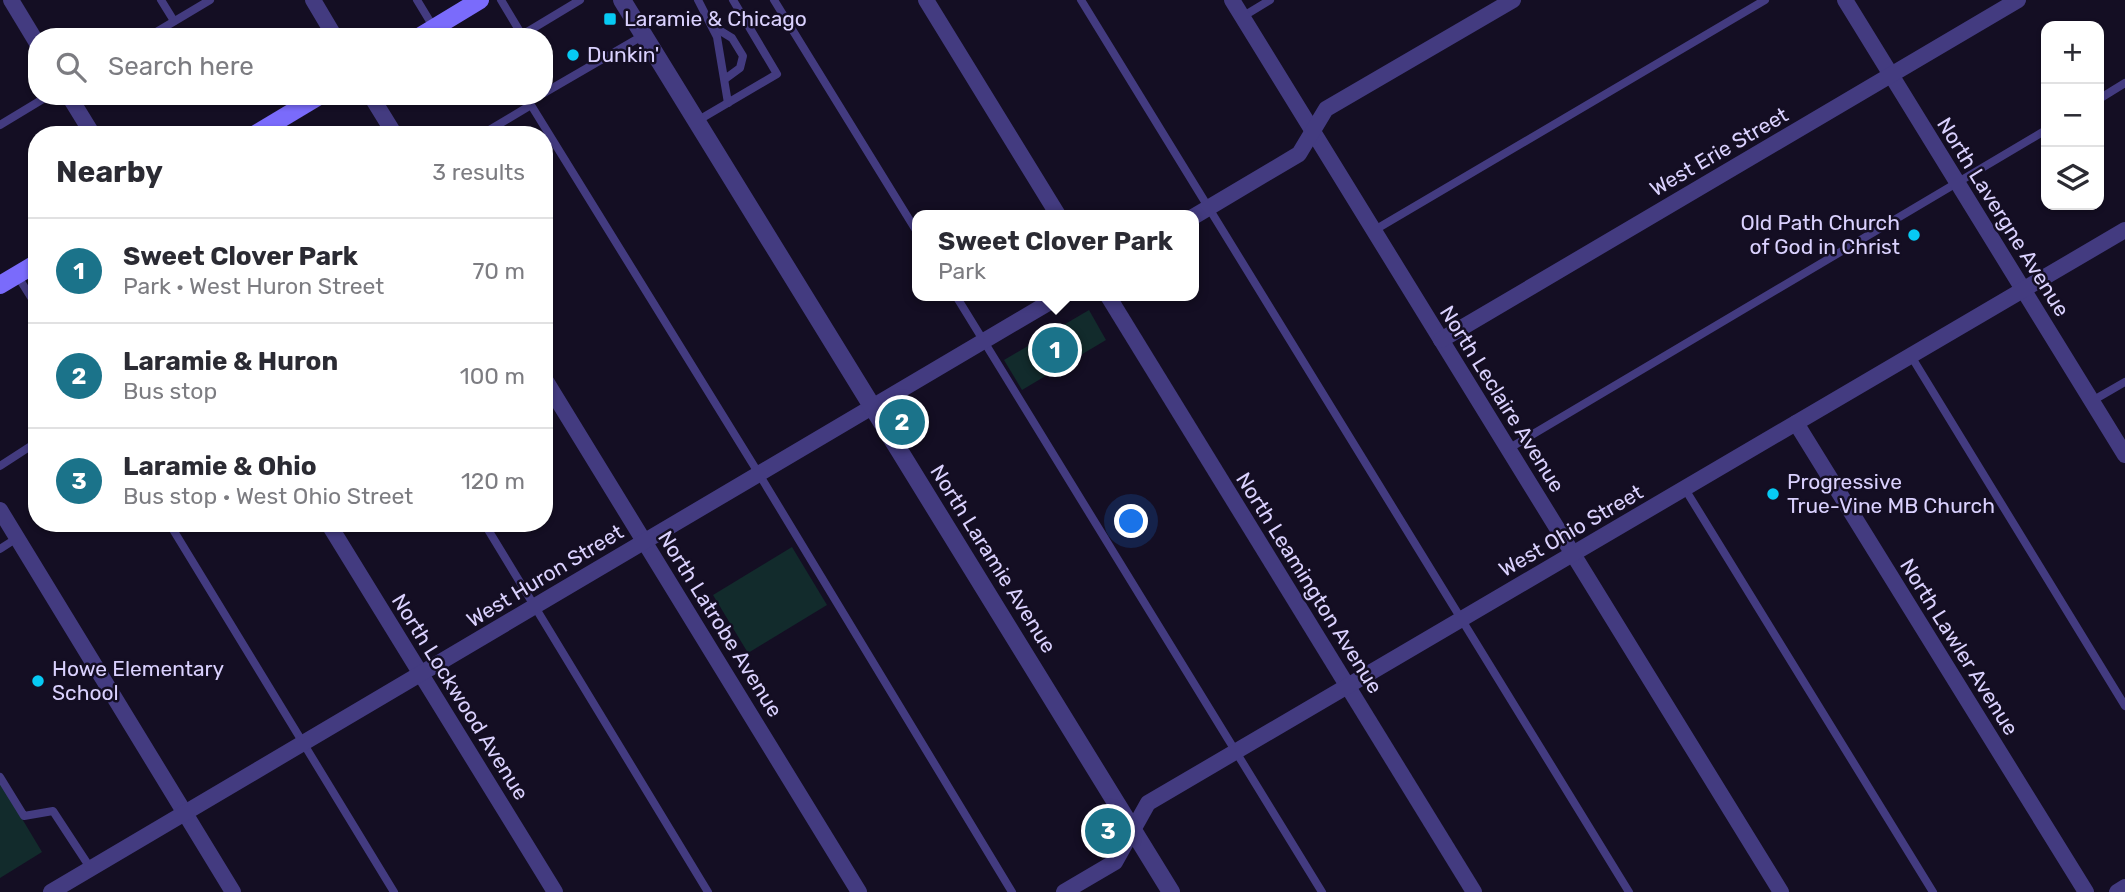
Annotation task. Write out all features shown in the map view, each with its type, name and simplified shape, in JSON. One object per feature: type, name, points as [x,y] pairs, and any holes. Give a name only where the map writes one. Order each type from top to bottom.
[{"type":"main road","points":[[433,28],[478,0]]},
{"type":"main road","points":[[269,126],[303,105]]},
{"type":"main road","points":[[0,285],[28,268]]},
{"type":"street","points":[[11,0],[28,28]]},
{"type":"street","points":[[313,0],[330,28]]},
{"type":"street","name":"North Laramie Avenue","points":[[622,0],[1171,892]]},
{"type":"street","points":[[926,0],[1055,210]]},
{"type":"street","name":"North Leclaire Avenue","points":[[1232,0],[1781,892]]},
{"type":"street","points":[[1199,213],[1299,153],[1326,109],[1513,0]]},
{"type":"street","name":"North Lavergne Avenue","points":[[1846,0],[2125,455]]},
{"type":"street","name":"West Erie Street","points":[[1441,340],[2018,0]]},
{"type":"street","points":[[75,105],[87,126]]},
{"type":"street","points":[[377,105],[389,126]]},
{"type":"street","name":"West Ohio Street","points":[[1064,892],[1115,862],[1148,803],[2125,230]]},
{"type":"street","name":"West Huron Street","points":[[51,892],[72,887],[91,869],[1052,301]]},
{"type":"street","name":"North Leamington Avenue","points":[[1111,301],[1474,892]]},
{"type":"street","name":"North Latrobe Avenue","points":[[553,393],[859,892]]},
{"type":"street","name":"North Lawler Avenue","points":[[1796,423],[2086,892]]},
{"type":"street","points":[[0,510],[233,892]]},
{"type":"street","name":"North Lockwood Avenue","points":[[334,532],[555,892]]},
{"type":"street","points":[[2117,892],[2125,887]]},
{"type":"lane","points":[[161,0],[174,22]]},
{"type":"lane","points":[[164,28],[209,0]]},
{"type":"lane","points":[[417,0],[422,28]]},
{"type":"lane","points":[[501,0],[517,28]]},
{"type":"lane","points":[[534,28],[580,0]]},
{"type":"lane","points":[[698,0],[713,27],[728,103]]},
{"type":"lane","points":[[697,122],[777,74],[733,0]]},
{"type":"lane","points":[[774,0],[912,224]]},
{"type":"lane","points":[[1081,0],[1629,892]]},
{"type":"lane","points":[[1242,17],[1270,0]]},
{"type":"lane","points":[[1373,231],[1765,0]]},
{"type":"lane","points":[[713,27],[732,38],[743,56],[740,68],[725,79]]},
{"type":"lane","points":[[553,88],[644,35]]},
{"type":"lane","points":[[2104,96],[2125,83]]},
{"type":"lane","points":[[0,125],[33,105]]},
{"type":"lane","points":[[496,126],[531,105],[544,126]]},
{"type":"lane","points":[[1508,450],[2041,133]]},
{"type":"lane","points":[[553,141],[1012,892]]},
{"type":"lane","points":[[17,275],[28,293]]},
{"type":"lane","points":[[959,301],[1322,892]]},
{"type":"lane","points":[[1911,356],[2125,706]]},
{"type":"lane","points":[[2092,401],[2125,382]]},
{"type":"lane","points":[[0,466],[28,448]]},
{"type":"lane","points":[[1685,489],[1933,892]]},
{"type":"lane","points":[[174,532],[394,892]]},
{"type":"lane","points":[[489,532],[708,892]]},
{"type":"lane","points":[[0,549],[17,538]]},
{"type":"lane","points":[[0,777],[24,816],[53,811],[91,869]]},
{"type":"green space","points":[[1089,310],[1106,340],[1022,390],[1004,360]]},
{"type":"green space","points":[[792,547],[827,605],[748,653],[713,595]]},
{"type":"green space","points":[[0,782],[42,852],[0,878]]},
{"type":"place","name":"Laramie & Chicago","points":[[610,19]]},
{"type":"place","name":"Dunkin'","points":[[573,55]]},
{"type":"place","name":"Old Path Church of God in Christ","points":[[1914,235]]},
{"type":"place","name":"Sweet Clover Park","points":[[1055,350]]},
{"type":"place","name":"Laramie & Huron","points":[[902,422]]},
{"type":"place","name":"Progressive True-Vine MB Church","points":[[1773,494]]},
{"type":"place","name":"Howe Elementary School","points":[[38,681]]},
{"type":"place","name":"Laramie & Ohio","points":[[1108,831]]}]
